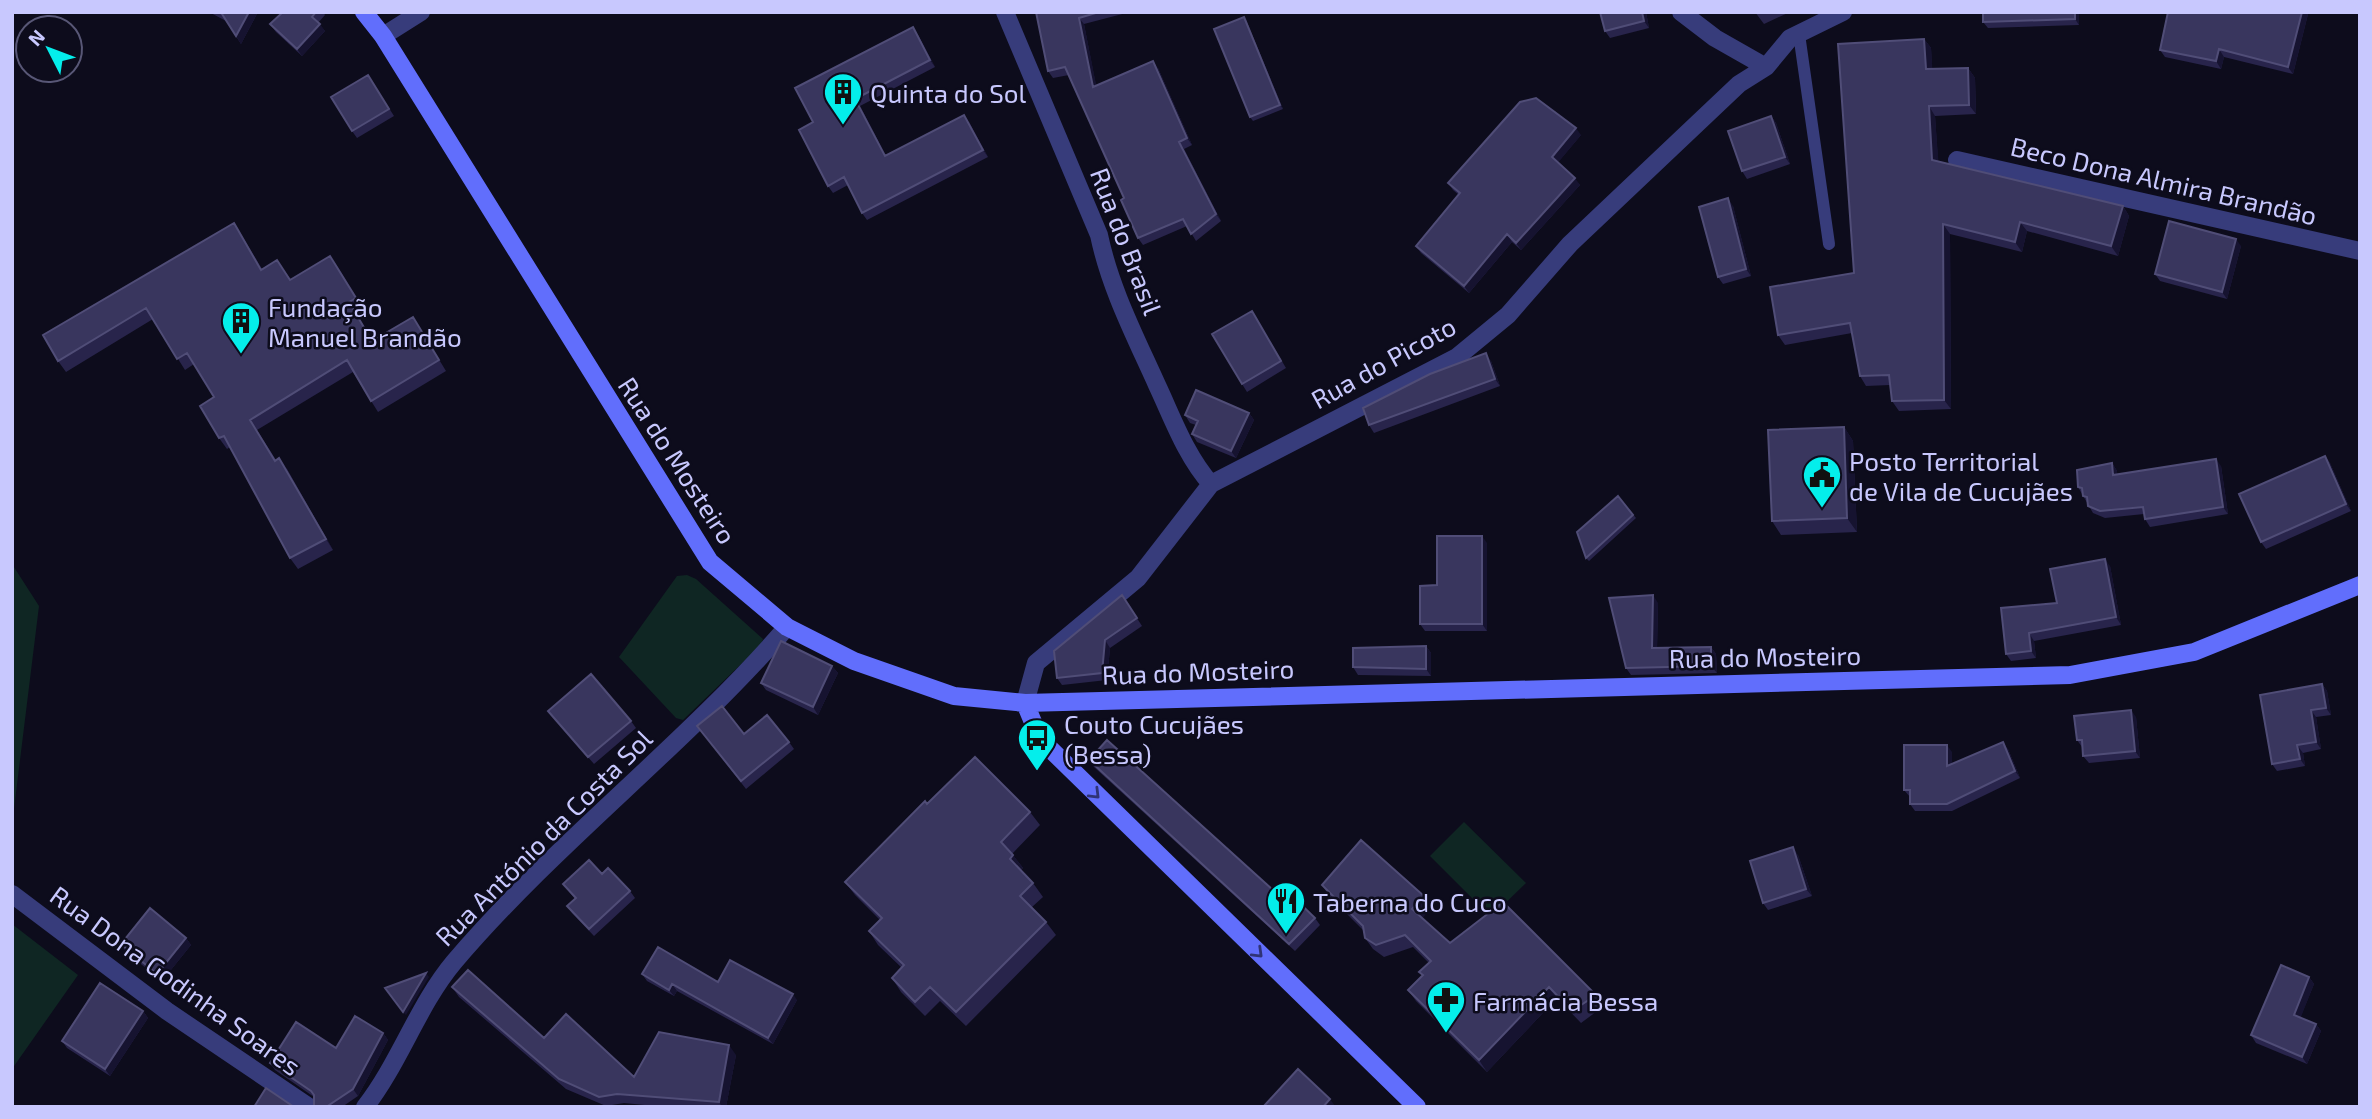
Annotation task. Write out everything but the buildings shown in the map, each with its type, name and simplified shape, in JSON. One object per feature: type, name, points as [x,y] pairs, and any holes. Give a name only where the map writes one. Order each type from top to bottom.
[{"type":"main road","name":"Rua do Mosteiro","points":[[364,12],[383,36],[710,562],[787,627],[854,661],[954,696],[1025,703],[2070,675],[2194,652],[2360,585]]},
{"type":"main road","points":[[1025,703],[1040,739],[1417,1107]]},
{"type":"street","points":[[383,36],[421,12]]},
{"type":"street","name":"Rua do Brasil","points":[[1005,12],[1099,235],[1106,268],[1136,338],[1189,452],[1211,484]]},
{"type":"street","points":[[1681,12],[1715,38],[1766,67]]},
{"type":"street","name":"Rua do Picoto","points":[[1025,703],[1036,663],[1138,578],[1211,484],[1457,357],[1508,315],[1570,244],[1739,84],[1766,67],[1790,38],[1843,12]]},
{"type":"street","name":"Beco Dona Almira Brandão","points":[[1957,160],[2360,251]]},
{"type":"street","name":"Rua António da Costa Sol","points":[[365,1107],[453,964],[613,800],[751,669],[787,627]]},
{"type":"street","name":"Rua Dona Godinha Soares","points":[[12,894],[167,1011],[309,1107]]},
{"type":"lane","points":[[1799,34],[1829,244]]},
{"type":"green space","points":[[12,564],[39,606],[12,825]]},
{"type":"green space","points":[[687,575],[696,579],[763,639],[762,644],[683,720],[676,718],[619,657],[677,576]]},
{"type":"green space","points":[[1464,822],[1526,883],[1491,917],[1430,856]]},
{"type":"green space","points":[[12,924],[78,975],[12,1069]]},
{"type":"place","name":"Quinta do Sol","points":[[843,126]]},
{"type":"place","name":"Fundação Manuel Brandão","points":[[241,355]]},
{"type":"place","name":"Posto Territorial de Vila de Cucujães","points":[[1822,509]]},
{"type":"place","name":"Couto Cucujães (Bessa)","points":[[1037,772]]},
{"type":"place","name":"Taberna do Cuco","points":[[1286,935]]},
{"type":"place","name":"Farmácia Bessa","points":[[1446,1034]]}]
